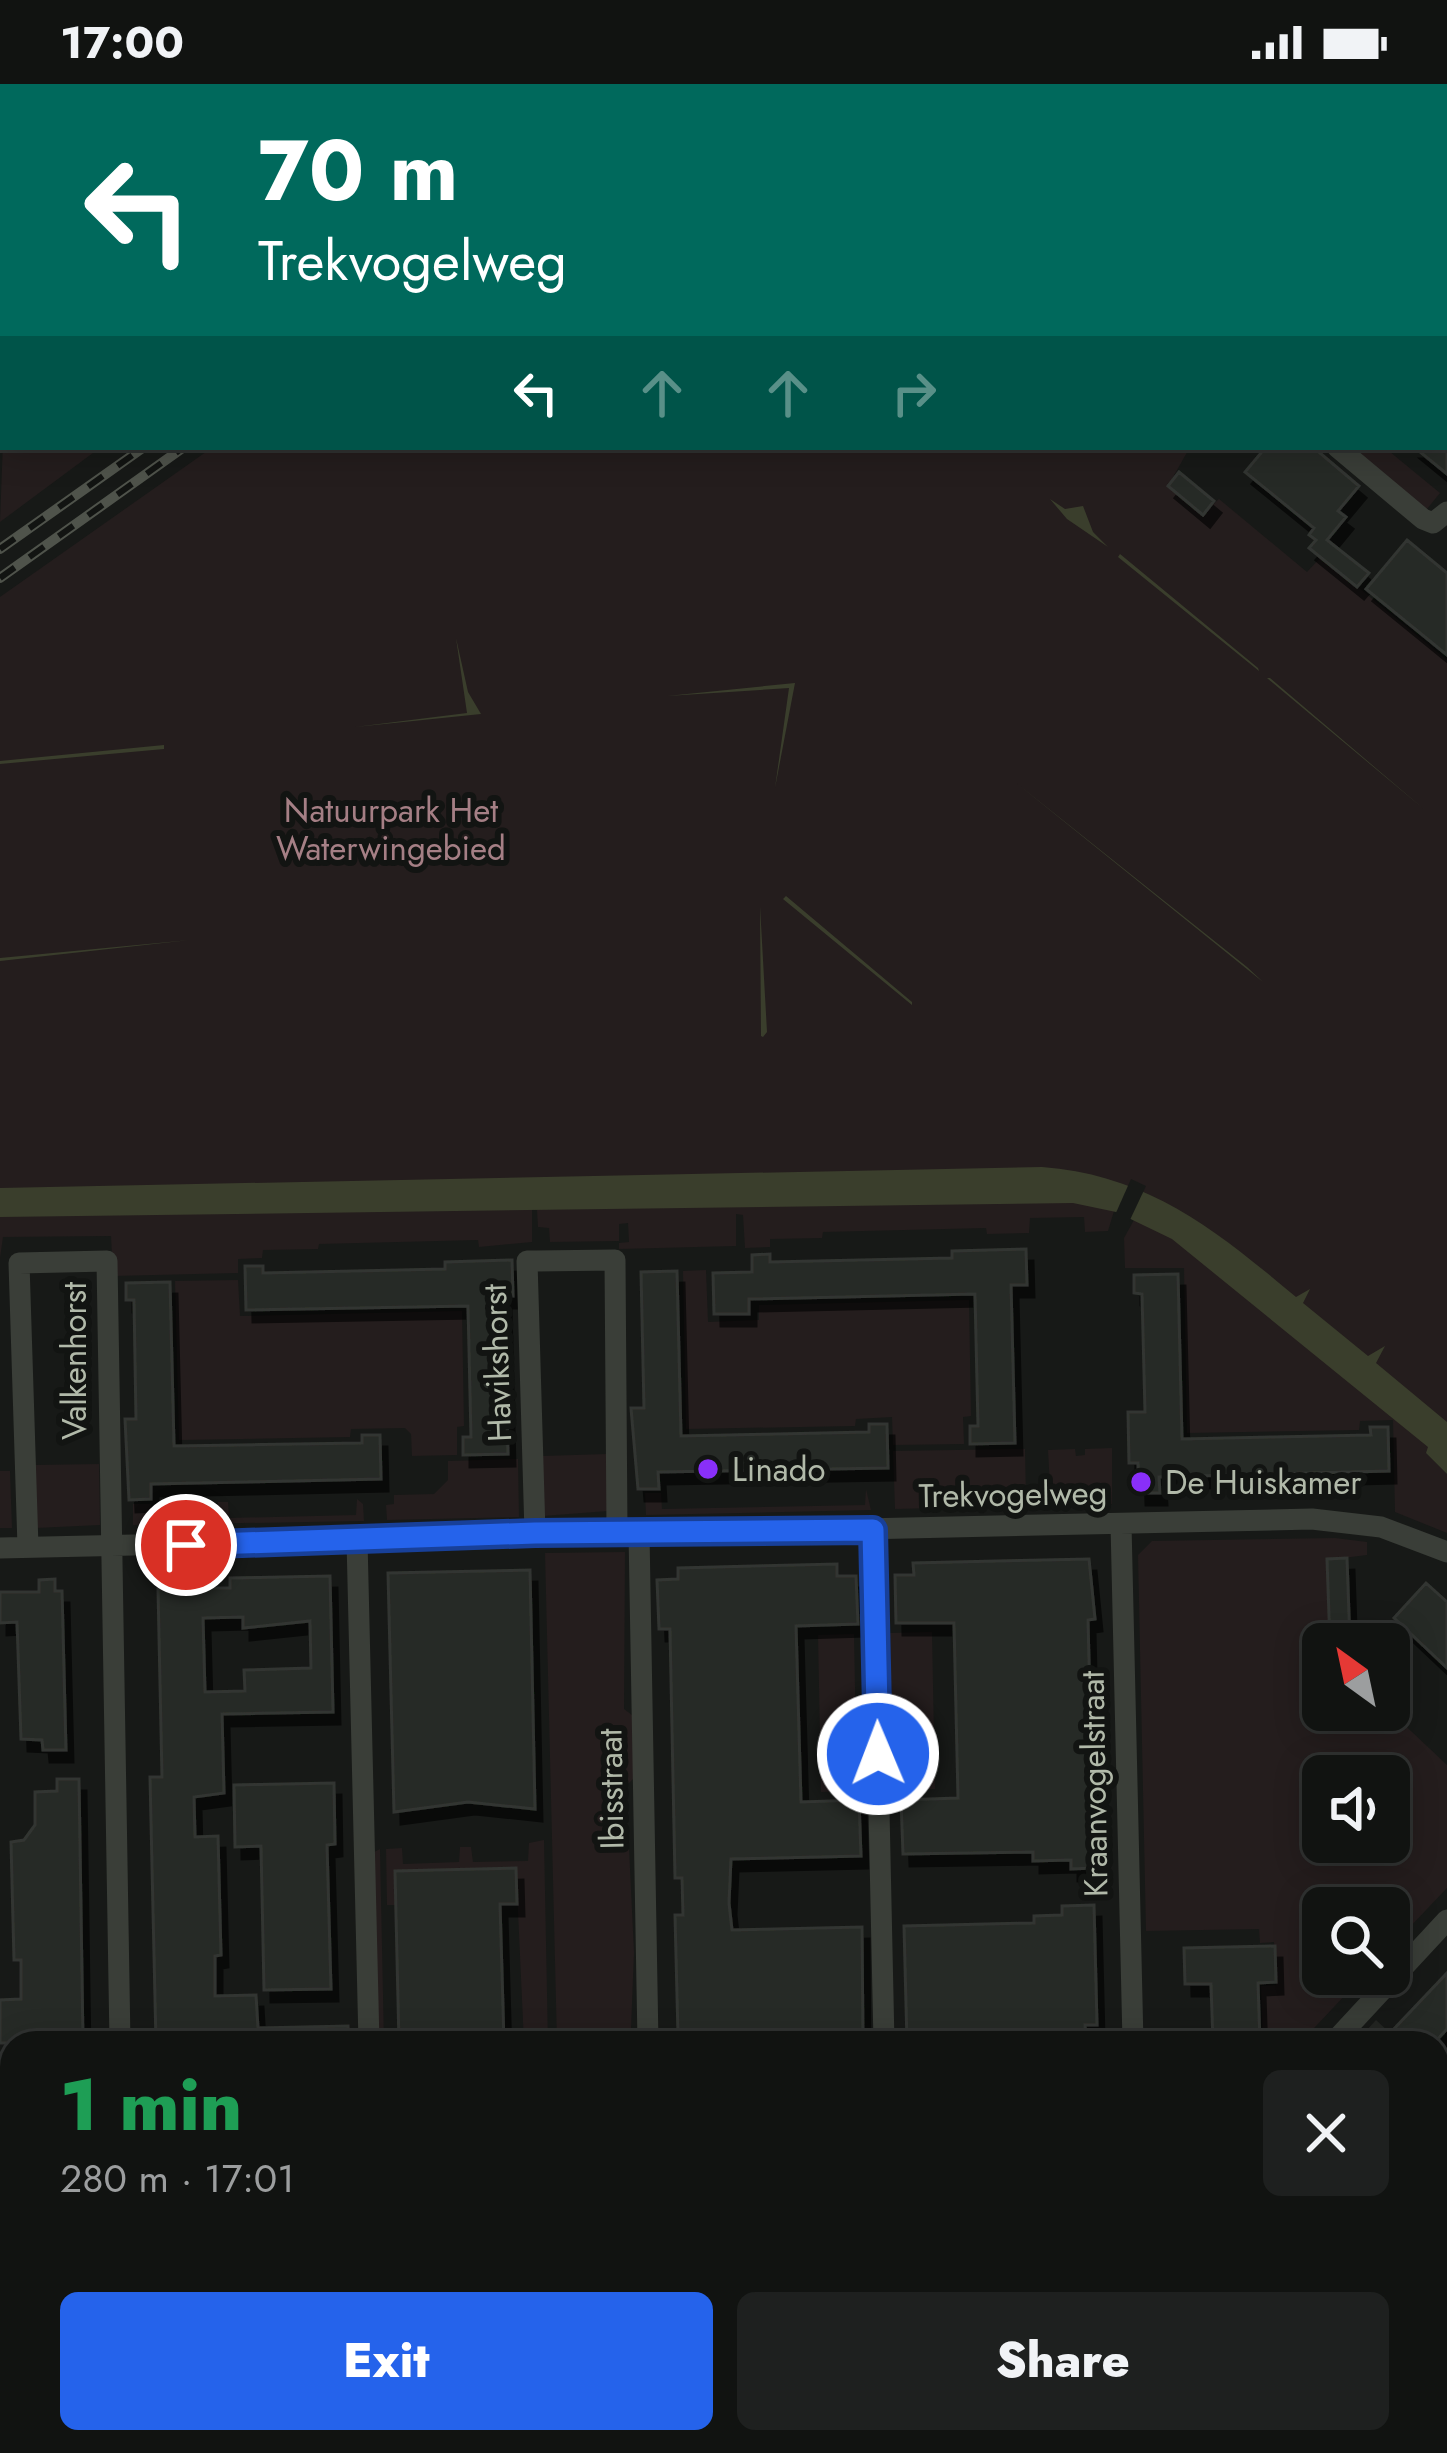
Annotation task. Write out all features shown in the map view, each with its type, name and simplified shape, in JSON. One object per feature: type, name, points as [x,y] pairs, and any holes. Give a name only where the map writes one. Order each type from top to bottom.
[{"type":"street","points":[[1341,450],[1423,519],[1433,523],[1447,512]]},
{"type":"street","name":"Havikshorst","points":[[535,1533],[527,1262],[615,1260],[628,1532]]},
{"type":"street","name":"Valkenhorst","points":[[28,1547],[19,1263],[85,1261],[107,1261],[109,1546]]},
{"type":"street","name":"Trekvogelweg","points":[[0,1548],[535,1533],[1360,1522],[1398,1531],[1447,1552]]},
{"type":"street","name":"Kraanvogelstraat","points":[[1120,1524],[1133,2031]]},
{"type":"street","points":[[873,1530],[884,2031]]},
{"type":"street","name":"Ibisstraat","points":[[628,1532],[649,2031]]},
{"type":"street","points":[[357,1540],[369,2031]]},
{"type":"street","points":[[109,1546],[120,2031]]},
{"type":"street","points":[[1344,2031],[1447,1920]]},
{"type":"shaded area","points":[[1050,499],[1065,509],[1083,506],[1093,532],[1108,547],[1067,519]]},
{"type":"shaded area","points":[[1120,554],[1258,668],[1259,671],[1118,557]]},
{"type":"shaded area","points":[[456,638],[468,692],[481,714],[355,727],[467,713]]},
{"type":"shaded area","points":[[1267,678],[1270,678],[1425,810]]},
{"type":"shaded area","points":[[795,683],[775,788],[789,688],[667,696]]},
{"type":"shaded area","points":[[164,745],[164,749],[0,764],[0,761]]},
{"type":"shaded area","points":[[1010,778],[1247,967],[1263,982]]},
{"type":"shaded area","points":[[786,896],[912,1002],[912,1005],[783,899]]},
{"type":"shaded area","points":[[760,906],[767,1032],[763,1037],[761,1036]]},
{"type":"shaded area","points":[[190,940],[0,961],[0,958]]},
{"type":"shaded area","points":[[1042,1167],[1116,1181],[1149,1194],[1209,1229],[1296,1297],[1310,1289],[1303,1303],[1368,1356],[1385,1346],[1376,1363],[1447,1422],[1447,1474],[1426,1453],[1428,1447],[1172,1239],[1116,1212],[1073,1203],[0,1217],[0,1188]]},
{"type":"shaded area","points":[[1376,2020],[1388,2031],[1366,2031]]},
{"type":"green space","points":[[3,450],[97,450],[0,522]]},
{"type":"green space","name":"Natuurpark Het Waterwingebied","points":[[209,450],[1188,450],[1168,486],[1202,514],[1219,499],[1307,572],[1321,557],[1447,660],[1447,1468],[1425,1452],[1447,1474],[1447,1533],[1395,1512],[1393,1420],[1360,1421],[1359,1430],[1187,1433],[1184,1268],[1125,1268],[1124,1238],[1134,1220],[1114,1211],[1108,1231],[1085,1232],[1084,1217],[1030,1218],[1029,1233],[987,1234],[986,1228],[823,1232],[822,1238],[770,1239],[770,1247],[745,1248],[743,1215],[736,1214],[736,1246],[619,1249],[619,1243],[629,1242],[628,1223],[619,1224],[619,1241],[550,1242],[549,1228],[538,1227],[537,1210],[532,1209],[532,1242],[479,1247],[478,1240],[319,1244],[318,1249],[263,1250],[262,1258],[238,1259],[238,1273],[113,1276],[111,1236],[3,1237],[0,1258],[0,597]]},
{"type":"green space","points":[[1351,450],[1388,450],[1440,493],[1427,509]]},
{"type":"green space","points":[[706,1270],[708,1322],[759,1320],[759,1305],[969,1300],[971,1416],[963,1417],[964,1444],[893,1445],[892,1417],[856,1419],[855,1426],[686,1429],[683,1271]]},
{"type":"green space","points":[[238,1280],[240,1316],[462,1311],[464,1426],[457,1427],[457,1455],[412,1456],[411,1434],[405,1428],[351,1429],[350,1437],[179,1440],[175,1281]]},
{"type":"green space","points":[[1112,1448],[1112,1504],[1051,1506],[1048,1450],[1075,1449],[1076,1456],[1085,1455],[1085,1449]]},
{"type":"green space","points":[[1025,1449],[1026,1497],[1015,1506],[895,1509],[893,1451]]},
{"type":"green space","points":[[607,1454],[608,1511],[543,1516],[542,1456]]},
{"type":"green space","points":[[518,1459],[519,1517],[387,1520],[386,1505],[394,1504],[394,1495],[434,1494],[448,1480],[448,1461]]},
{"type":"green space","points":[[99,1464],[100,1525],[36,1528],[34,1465]]},
{"type":"green space","points":[[0,1471],[10,1471],[12,1528],[0,1528]]},
{"type":"green space","points":[[866,1489],[871,1510],[646,1515],[645,1493],[661,1493],[662,1509],[865,1505]]},
{"type":"green space","points":[[357,1499],[363,1504],[364,1521],[133,1525],[133,1504],[151,1504],[152,1520],[217,1518],[218,1502],[228,1502],[229,1518],[356,1515]]},
{"type":"green space","points":[[1335,1538],[1367,1542],[1367,1555],[1327,1560],[1329,1623],[1302,1623],[1302,1731],[1373,1734],[1410,1730],[1447,1765],[1447,1888],[1410,1927],[1410,1887],[1302,1887],[1302,1995],[1345,1995],[1311,2031],[1263,2031],[1261,1986],[1276,1985],[1274,1942],[1260,1943],[1259,1929],[1146,1931],[1138,1555],[1152,1541]]},
{"type":"green space","points":[[625,1552],[624,1709],[632,1715],[634,1778],[626,1786],[634,1952],[632,2031],[557,2031],[545,1553]]},
{"type":"green space","points":[[932,1632],[935,1789],[893,1790],[890,1633]]},
{"type":"green space","points":[[854,1634],[857,1791],[821,1792],[818,1635]]},
{"type":"green space","points":[[544,1840],[548,2031],[523,2031],[516,1868],[395,1871],[396,1905],[387,1905],[386,1849],[402,1848],[403,1864],[459,1862],[460,1847],[471,1847],[473,1862],[528,1861],[529,1843]]},
{"type":"green space","points":[[380,1849],[384,2031],[378,2031],[374,1852]]},
{"type":"pier","points":[[1131,1179],[1146,1186],[1129,1222],[1115,1215]]},
{"type":"building","points":[[1263,450],[1317,450],[1359,486],[1338,511],[1346,517],[1327,540],[1369,573],[1357,587],[1309,548],[1316,540],[1309,535],[1314,528],[1245,472]]},
{"type":"building","points":[[1418,450],[1447,450],[1447,474]]},
{"type":"building","points":[[1179,472],[1214,501],[1203,515],[1168,486]]},
{"type":"building","points":[[1407,540],[1447,573],[1447,655],[1366,589]]},
{"type":"building","points":[[1026,1249],[1027,1285],[1011,1285],[1015,1443],[970,1444],[970,1426],[978,1426],[975,1294],[749,1299],[749,1314],[714,1314],[713,1273],[752,1272],[752,1255],[770,1254],[770,1262],[952,1258],[952,1251]]},
{"type":"building","points":[[512,1260],[513,1296],[504,1296],[508,1454],[463,1455],[463,1437],[471,1437],[468,1306],[246,1310],[245,1266],[263,1266],[263,1273],[445,1269],[445,1262]]},
{"type":"building","points":[[677,1271],[681,1436],[869,1432],[869,1424],[887,1424],[888,1468],[658,1472],[659,1489],[638,1489],[631,1408],[644,1408],[641,1272]]},
{"type":"building","points":[[1178,1274],[1182,1439],[1371,1435],[1370,1427],[1388,1427],[1389,1471],[1159,1477],[1160,1493],[1139,1493],[1138,1463],[1129,1463],[1128,1412],[1145,1412],[1142,1294],[1134,1293],[1134,1275]]},
{"type":"building","points":[[170,1282],[174,1446],[362,1443],[362,1435],[380,1435],[381,1479],[151,1484],[151,1499],[129,1500],[125,1419],[136,1419],[134,1300],[126,1300],[126,1283]]},
{"type":"building","points":[[1347,1558],[1349,1623],[1329,1623],[1327,1559]]},
{"type":"building","points":[[1089,1559],[1095,1619],[1088,1620],[1094,1868],[1071,1869],[1071,1860],[1033,1861],[1033,1852],[903,1854],[901,1800],[958,1798],[954,1623],[896,1623],[895,1575],[914,1575],[913,1563]]},
{"type":"building","points":[[837,1564],[837,1576],[856,1576],[858,1624],[796,1626],[801,1802],[859,1800],[861,1856],[731,1859],[729,1903],[732,1930],[862,1927],[863,2031],[678,2031],[675,1915],[683,1915],[682,1878],[675,1878],[670,1629],[659,1629],[657,1580],[678,1579],[678,1568]]},
{"type":"building","points":[[530,1570],[535,1809],[468,1802],[394,1812],[388,1573]]},
{"type":"building","points":[[163,1574],[187,1574],[188,1588],[230,1588],[230,1578],[330,1576],[333,1712],[222,1714],[224,1793],[194,1797],[195,1837],[218,1836],[221,1955],[215,1956],[215,1996],[256,1995],[258,2028],[348,2026],[348,2031],[156,2031],[150,1777],[162,1777],[158,1589],[163,1589]],"holes":[[[243,1617],[243,1628],[310,1621],[311,1668],[244,1670],[245,1691],[205,1692],[203,1618]]]},
{"type":"building","points":[[55,1579],[55,1591],[62,1591],[66,1750],[43,1750],[42,1740],[21,1739],[17,1622],[0,1623],[0,1592],[39,1592],[39,1580]]},
{"type":"building","points":[[1426,1583],[1447,1602],[1447,1668],[1410,1633],[1410,1623],[1394,1618]]},
{"type":"building","points":[[57,1779],[79,1779],[83,2031],[0,2031],[0,2000],[21,1999],[21,1960],[14,1960],[11,1842],[24,1840],[35,1825],[35,1792],[57,1791]]},
{"type":"building","points":[[334,1783],[335,1844],[327,1845],[331,1989],[264,1990],[261,1846],[235,1847],[234,1785]]},
{"type":"building","points":[[516,1868],[517,1904],[500,1904],[504,2031],[399,2031],[395,1871]]},
{"type":"building","points":[[1094,1905],[1097,2025],[1085,2025],[1085,2031],[907,2031],[904,1926],[1034,1923],[1034,1916],[1062,1915],[1062,1906]]},
{"type":"building","points":[[1275,1946],[1276,1982],[1258,1983],[1260,2031],[1213,2031],[1211,1984],[1185,1984],[1184,1948]]},
{"type":"building","points":[[1447,1973],[1445,2031],[1392,2031]]},
{"type":"railway","points":[[0,549],[140,450]]},
{"type":"railway","points":[[0,578],[180,450]]},
{"type":"place","name":"Linado","points":[[708,1469]]},
{"type":"place","name":"De Huiskamer","points":[[1141,1482]]},
{"type":"route","points":[[186,1545],[616,1531],[873,1530],[878,1754]]}]
